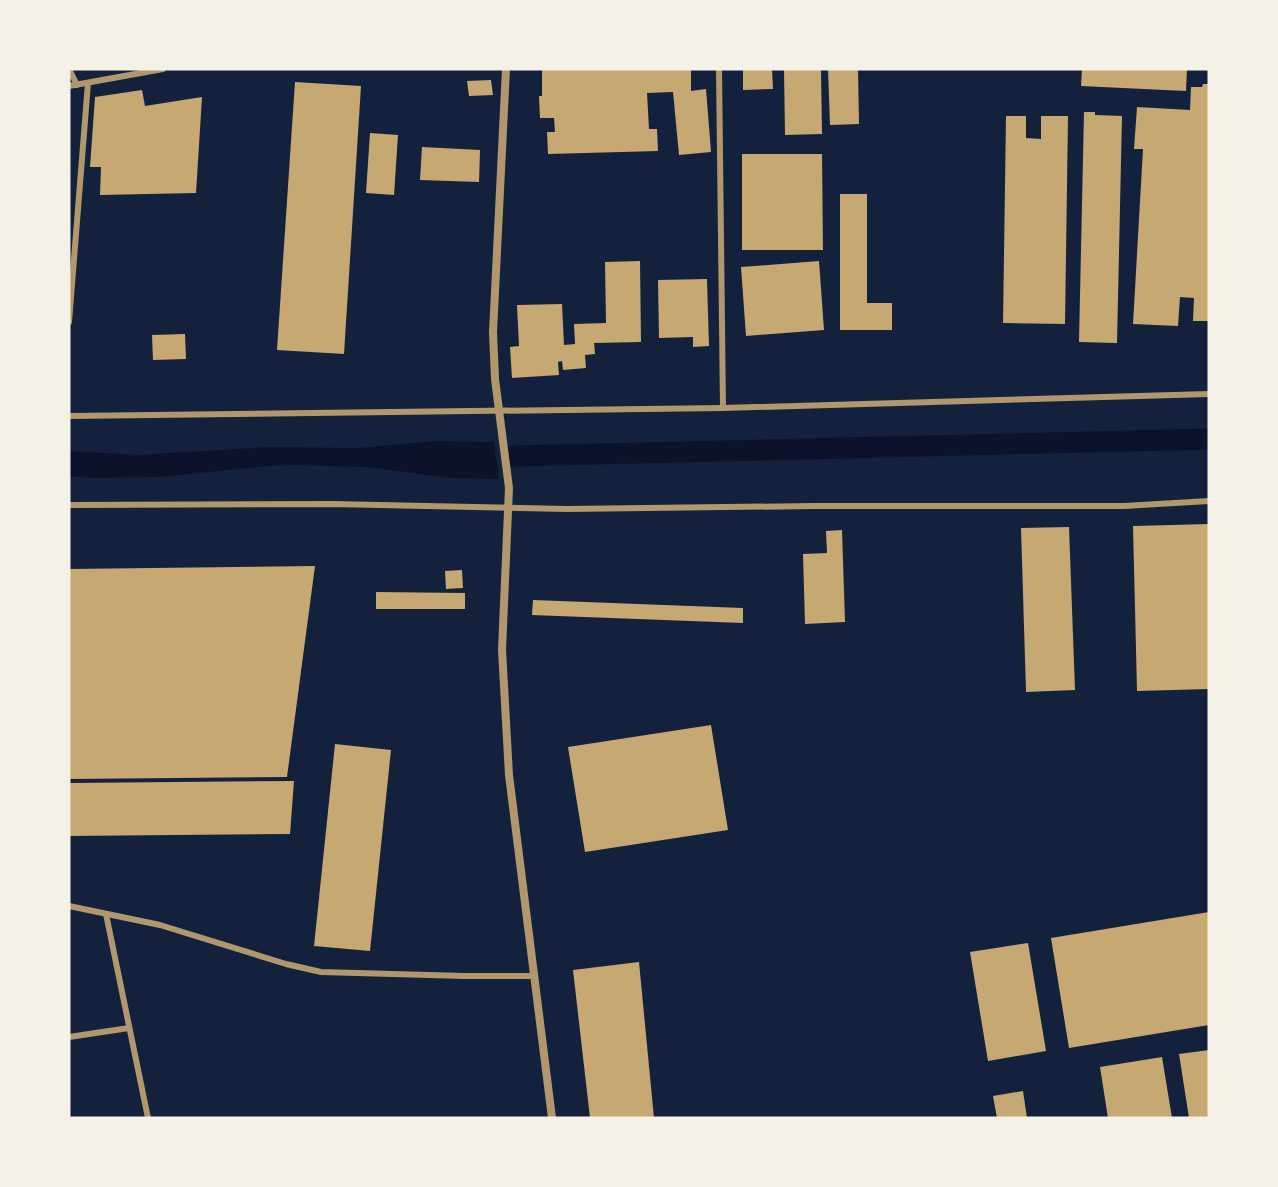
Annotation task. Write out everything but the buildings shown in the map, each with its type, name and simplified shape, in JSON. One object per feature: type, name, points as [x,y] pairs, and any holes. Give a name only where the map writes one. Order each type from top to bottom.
[{"type":"street","points":[[69,69],[77,85]]},
{"type":"street","points":[[69,86],[163,69]]},
{"type":"street","points":[[506,69],[493,332],[495,379],[509,488],[502,650],[509,775],[552,1118]]},
{"type":"street","points":[[719,69],[723,408]]},
{"type":"street","points":[[69,322],[88,82]]},
{"type":"street","points":[[69,416],[723,408],[1209,394]]},
{"type":"street","points":[[69,505],[320,504],[567,509],[1124,506],[1209,501]]},
{"type":"street","points":[[69,906],[160,925],[286,964],[321,972],[535,976]]},
{"type":"street","points":[[106,914],[148,1118]]},
{"type":"street","points":[[69,1037],[129,1028]]},
{"type":"water","points":[[435,441],[494,442],[499,479],[450,478],[367,467],[297,465],[160,477],[69,476],[69,451],[137,455],[267,447],[359,448]]},
{"type":"waterway","points":[[514,456],[1209,439]]}]
